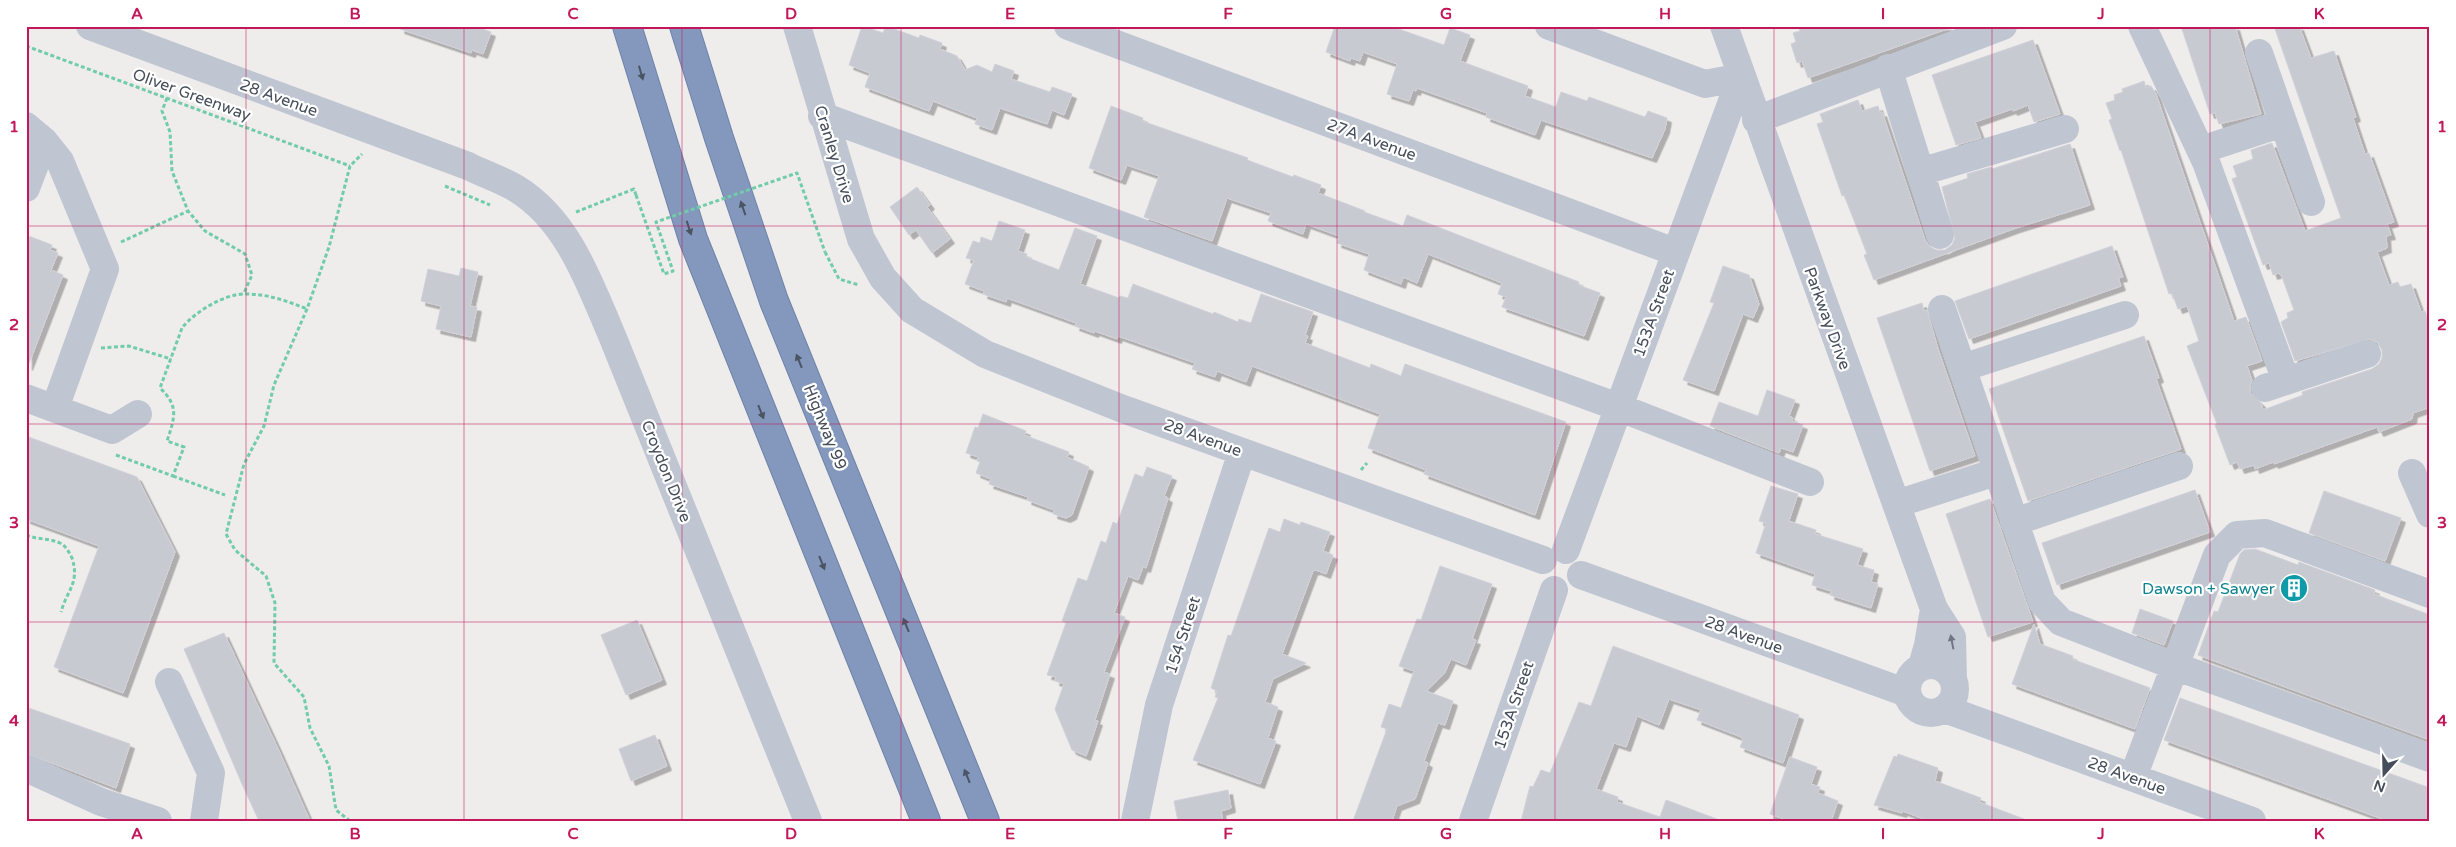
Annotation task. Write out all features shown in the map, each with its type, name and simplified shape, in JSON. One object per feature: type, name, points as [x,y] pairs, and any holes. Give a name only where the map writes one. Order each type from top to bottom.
[{"type":"highway","points":[[627,26],[693,239],[926,821]]},
{"type":"highway","name":"Highway 99","points":[[684,26],[719,138],[774,301],[986,821]]},
{"type":"street","name":"28 Avenue","points":[[90,26],[468,166]]},
{"type":"street","name":"Cranley Drive","points":[[797,26],[822,116],[861,239],[871,282]]},
{"type":"street","name":"27A Avenue","points":[[1068,26],[1675,252]]},
{"type":"street","points":[[1549,26],[1705,84],[1740,77]]},
{"type":"street","name":"Parkway Drive","points":[[1724,26],[1740,77],[1934,609],[1952,637],[1953,680]]},
{"type":"street","points":[[1756,120],[1888,68],[2003,26]]},
{"type":"street","points":[[2142,26],[2201,150],[2275,384],[2367,354]]},
{"type":"street","points":[[2259,53],[2311,202]]},
{"type":"street","points":[[1888,68],[1940,235]]},
{"type":"street","name":"153A Street","points":[[1554,555],[1618,407],[1740,77]]},
{"type":"street","points":[[822,116],[1618,407],[1810,482]]},
{"type":"street","points":[[2201,150],[2283,123]]},
{"type":"street","points":[[1920,172],[2065,129]]},
{"type":"street","points":[[26,188],[35,133]]},
{"type":"street","points":[[35,133],[60,161],[106,269],[55,408]]},
{"type":"street","name":"Croydon Drive","points":[[468,166],[518,189],[550,216],[579,260],[617,348],[808,821]]},
{"type":"street","name":"28 Avenue","points":[[871,282],[912,310],[985,354],[1242,452],[1554,555]]},
{"type":"street","points":[[1942,310],[2042,602],[2062,622],[2177,667],[2430,758]]},
{"type":"street","points":[[1962,368],[2125,315]]},
{"type":"street","points":[[26,398],[112,430],[138,414]]},
{"type":"street","name":"154 Street","points":[[1135,821],[1159,705],[1242,452]]},
{"type":"street","points":[[2014,522],[2178,466]]},
{"type":"street","points":[[1896,504],[1996,472]]},
{"type":"street","points":[[2412,473],[2430,514]]},
{"type":"street","points":[[2133,778],[2177,667],[2217,555],[2237,535],[2265,533],[2425,589]]},
{"type":"street","points":[[1554,555],[1577,558],[1580,564],[1581,575],[1573,587],[1567,590],[1554,590],[1548,587],[1541,577],[1554,555]]},
{"type":"street","name":"28 Avenue","points":[[1581,575],[1906,693]]},
{"type":"street","name":"153A Street","points":[[1473,821],[1554,590]]},
{"type":"street","points":[[1922,666],[1934,609]]},
{"type":"street","points":[[1929,665],[1944,668],[1953,680],[1954,696],[1945,709],[1929,714],[1921,712],[1909,701],[1906,693],[1910,677],[1922,666],[1929,665]]},
{"type":"street","points":[[169,682],[211,773],[204,821]]},
{"type":"street","name":"28 Avenue","points":[[1945,709],[2252,821]]},
{"type":"street","points":[[26,768],[101,802],[158,821]]},
{"type":"path","name":"Oliver Greenway","points":[[26,46],[350,166]]},
{"type":"path","points":[[167,98],[162,111],[170,132],[172,171],[188,211],[204,231],[245,254],[252,274],[244,293]]},
{"type":"path","points":[[350,821],[336,810],[330,766],[310,728],[304,697],[274,663],[274,603],[266,576],[235,550],[226,534],[244,464],[264,426],[274,385],[307,309],[329,248],[350,166],[361,154],[367,154]]},
{"type":"path","points":[[636,195],[664,274],[673,271],[656,222],[797,173],[825,252],[839,279],[871,282]]},
{"type":"path","points":[[119,243],[188,211]]},
{"type":"path","points":[[182,328],[188,320],[212,304],[244,293],[278,298],[307,309]]},
{"type":"path","points":[[102,348],[130,346],[171,360]]},
{"type":"path","points":[[173,476],[224,495]]},
{"type":"path","points":[[26,535],[62,544],[69,551],[75,567],[76,579],[65,597],[61,612]]},
{"type":"building","points":[[401,26],[474,26],[491,32],[483,54],[472,50],[471,53],[400,29]]},
{"type":"building","points":[[862,26],[883,33],[886,26],[919,38],[920,35],[942,43],[940,49],[957,56],[965,70],[977,65],[992,72],[995,64],[1014,71],[1011,79],[1050,92],[1052,87],[1072,94],[1064,115],[1052,110],[1047,124],[1000,108],[992,130],[975,124],[977,118],[933,101],[929,111],[865,87],[870,73],[849,65]]},
{"type":"building","points":[[1335,26],[1390,26],[1444,45],[1450,28],[1470,35],[1460,61],[1528,86],[1525,96],[1556,107],[1561,92],[1587,101],[1589,97],[1645,117],[1648,111],[1667,118],[1665,129],[1652,158],[1541,120],[1535,135],[1486,117],[1487,113],[1417,88],[1416,91],[1413,90],[1409,101],[1387,94],[1397,64],[1363,52],[1360,61],[1351,58],[1350,61],[1326,52]]},
{"type":"building","points":[[1798,26],[1947,26],[1947,29],[1808,78],[1802,61],[1797,63],[1791,44],[1796,42],[1793,33],[1800,31]]},
{"type":"building","points":[[2181,26],[2235,26],[2261,114],[2219,124],[2215,113],[2210,114]]},
{"type":"building","points":[[2274,26],[2299,26],[2311,58],[2334,51],[2356,117],[2353,118],[2365,154],[2369,153],[2394,222],[2387,224],[2391,235],[2386,236],[2387,248],[2377,252],[2389,285],[2398,282],[2400,287],[2411,284],[2421,312],[2425,311],[2430,325],[2430,407],[2413,413],[2412,419],[2379,432],[2377,427],[2274,464],[2273,462],[2255,469],[2254,465],[2240,469],[2237,462],[2230,465],[2215,425],[2217,424],[2187,346],[2199,341],[2187,306],[2178,309],[2172,293],[2169,294],[2121,150],[2109,120],[2112,119],[2106,103],[2115,100],[2114,95],[2123,92],[2122,89],[2144,81],[2146,88],[2151,86],[2156,94],[2234,321],[2246,317],[2262,361],[2247,366],[2252,380],[2250,393],[2261,403],[2263,410],[2303,395],[2302,392],[2372,369],[2379,364],[2382,358],[2382,350],[2378,343],[2370,339],[2295,361],[2281,322],[2288,318],[2287,313],[2294,310],[2282,277],[2279,273],[2273,275],[2269,263],[2263,265],[2232,179],[2237,177],[2233,166],[2253,159],[2251,150],[2272,143],[2305,231],[2341,218]]},
{"type":"building","points":[[2033,40],[2060,114],[2034,122],[2028,105],[2013,111],[2012,109],[1975,122],[1981,138],[1956,145],[1932,75]]},
{"type":"building","points":[[1858,100],[1862,111],[1878,106],[1880,113],[1882,112],[1925,240],[1929,246],[1936,250],[1945,250],[1952,245],[1955,238],[1942,187],[1968,178],[1967,174],[1991,167],[1992,169],[2070,144],[2090,205],[2016,228],[1874,280],[1864,255],[1867,254],[1844,195],[1842,196],[1817,124],[1823,122],[1820,114]]},
{"type":"building","points":[[1111,106],[1143,118],[1142,121],[1248,158],[1247,160],[1293,177],[1294,175],[1321,185],[1318,193],[1364,212],[1403,226],[1407,215],[1579,282],[1578,285],[1600,293],[1584,336],[1502,307],[1506,297],[1498,294],[1502,283],[1428,254],[1417,283],[1403,277],[1401,284],[1364,270],[1369,254],[1337,243],[1339,236],[1306,224],[1303,234],[1268,221],[1271,213],[1227,198],[1212,241],[1144,217],[1159,176],[1127,165],[1121,180],[1089,168]]},
{"type":"building","points":[[917,187],[930,205],[927,207],[950,239],[932,253],[916,230],[909,235],[890,207]]},
{"type":"building","points":[[999,221],[1025,230],[1018,251],[1027,254],[1026,257],[1059,270],[1075,228],[1097,236],[1080,284],[1119,298],[1120,296],[1128,298],[1133,284],[1213,314],[1214,312],[1238,322],[1239,319],[1251,323],[1261,294],[1313,312],[1305,335],[1308,336],[1305,343],[1370,368],[1371,364],[1401,376],[1405,364],[1566,422],[1535,515],[1424,474],[1426,470],[1368,448],[1380,414],[1252,366],[1246,382],[1217,371],[1215,377],[1192,369],[1195,363],[1118,336],[1117,339],[1095,331],[1094,333],[1075,326],[1076,323],[1007,298],[1006,302],[983,294],[984,291],[965,284],[974,260],[966,258],[973,241],[980,243],[981,237],[992,241]]},
{"type":"building","points":[[26,235],[52,245],[50,250],[58,253],[51,270],[63,275],[28,366]]},
{"type":"building","points":[[2112,246],[2123,277],[2118,278],[2121,286],[1969,339],[1955,301]]},
{"type":"building","points":[[1723,266],[1749,275],[1759,304],[1753,318],[1743,314],[1714,391],[1683,380],[1714,303],[1710,302]]},
{"type":"building","points":[[461,268],[478,272],[470,306],[477,307],[471,337],[436,329],[441,306],[421,301],[428,269],[459,276]]},
{"type":"building","points":[[1922,303],[1924,311],[1927,310],[1938,349],[1975,456],[1930,471],[1877,318]]},
{"type":"building","points":[[2144,336],[2159,378],[2156,379],[2181,449],[2028,501],[1989,389]]},
{"type":"building","points":[[1767,390],[1795,400],[1789,416],[1793,418],[1792,421],[1803,425],[1793,452],[1781,448],[1779,453],[1710,426],[1719,402],[1758,416]]},
{"type":"building","points":[[983,414],[1026,431],[1024,435],[1069,452],[1067,457],[1089,467],[1072,515],[1066,518],[1053,514],[1054,510],[1027,500],[1028,497],[989,484],[991,479],[976,473],[980,462],[977,461],[978,457],[966,453],[975,427],[978,428]]},
{"type":"building","points":[[26,436],[137,477],[175,552],[123,693],[54,667],[99,546],[26,519]]},
{"type":"building","points":[[1147,467],[1172,476],[1164,496],[1168,498],[1146,568],[1143,567],[1138,580],[1128,576],[1114,613],[1125,617],[1104,672],[1110,674],[1095,720],[1098,721],[1086,756],[1072,750],[1055,709],[1064,684],[1055,681],[1056,677],[1047,675],[1066,623],[1062,621],[1078,578],[1087,581],[1101,541],[1106,543],[1113,522],[1117,524],[1135,474],[1143,477]]},
{"type":"building","points":[[1771,486],[1798,494],[1789,521],[1816,530],[1815,534],[1863,549],[1857,565],[1874,570],[1871,582],[1878,584],[1871,608],[1830,595],[1831,591],[1812,585],[1815,574],[1756,553],[1766,523],[1759,521]]},
{"type":"building","points":[[2195,490],[2210,532],[2057,585],[2042,543]]},
{"type":"building","points":[[2324,491],[2401,518],[2385,561],[2309,533]]},
{"type":"building","points":[[1990,499],[2033,622],[1988,637],[1946,514]]},
{"type":"building","points":[[1284,519],[1300,525],[1301,522],[1330,532],[1323,551],[1333,555],[1326,574],[1316,570],[1313,571],[1282,654],[1306,663],[1273,679],[1265,702],[1278,707],[1268,738],[1276,741],[1260,784],[1193,760],[1218,698],[1215,697],[1217,691],[1211,688],[1228,635],[1231,636],[1269,528],[1280,532]]},
{"type":"building","points":[[2255,549],[2298,565],[2299,562],[2375,590],[2374,594],[2430,615],[2430,740],[2198,655],[2214,611],[2218,612],[2240,554],[2244,550]]},
{"type":"building","points":[[1440,566],[1492,584],[1472,639],[1476,640],[1466,665],[1451,659],[1444,674],[1426,691],[1453,701],[1445,725],[1438,723],[1424,761],[1428,763],[1415,799],[1397,806],[1392,821],[1353,821],[1387,729],[1381,727],[1389,704],[1401,708],[1414,671],[1399,666],[1417,619],[1421,620]]},
{"type":"building","points":[[2140,609],[2173,621],[2164,645],[2132,633]]},
{"type":"building","points":[[637,620],[662,680],[626,695],[601,635]]},
{"type":"building","points":[[2034,624],[2040,644],[2073,656],[2072,659],[2150,688],[2135,729],[2012,684]]},
{"type":"building","points":[[224,633],[310,821],[259,821],[242,784],[184,649]]},
{"type":"building","points":[[1613,646],[1799,715],[1783,763],[1740,747],[1743,740],[1741,737],[1697,720],[1701,710],[1669,699],[1659,725],[1637,716],[1626,747],[1614,743],[1596,789],[1618,797],[1617,802],[1660,817],[1666,800],[1717,819],[1716,821],[1521,821],[1530,786],[1533,787],[1541,770],[1550,773],[1579,702],[1591,706]]},
{"type":"building","points":[[2180,698],[2430,788],[2430,821],[2388,821],[2164,740]]},
{"type":"building","points":[[26,707],[130,744],[116,788],[26,753]]},
{"type":"building","points":[[655,735],[667,766],[631,781],[619,749]]},
{"type":"building","points":[[1898,754],[1938,768],[1935,781],[1981,798],[1979,802],[2024,819],[2023,821],[1929,821],[1903,811],[1902,813],[1874,805],[1894,756],[1897,757]]},
{"type":"building","points":[[1790,757],[1817,767],[1811,784],[1820,787],[1818,793],[1838,801],[1831,821],[1789,821],[1770,814]]},
{"type":"building","points":[[1228,790],[1231,808],[1221,811],[1223,821],[1178,821],[1174,801]]},
{"type":"place","name":"Dawson + Sawyer","points":[[2294,588]]}]
